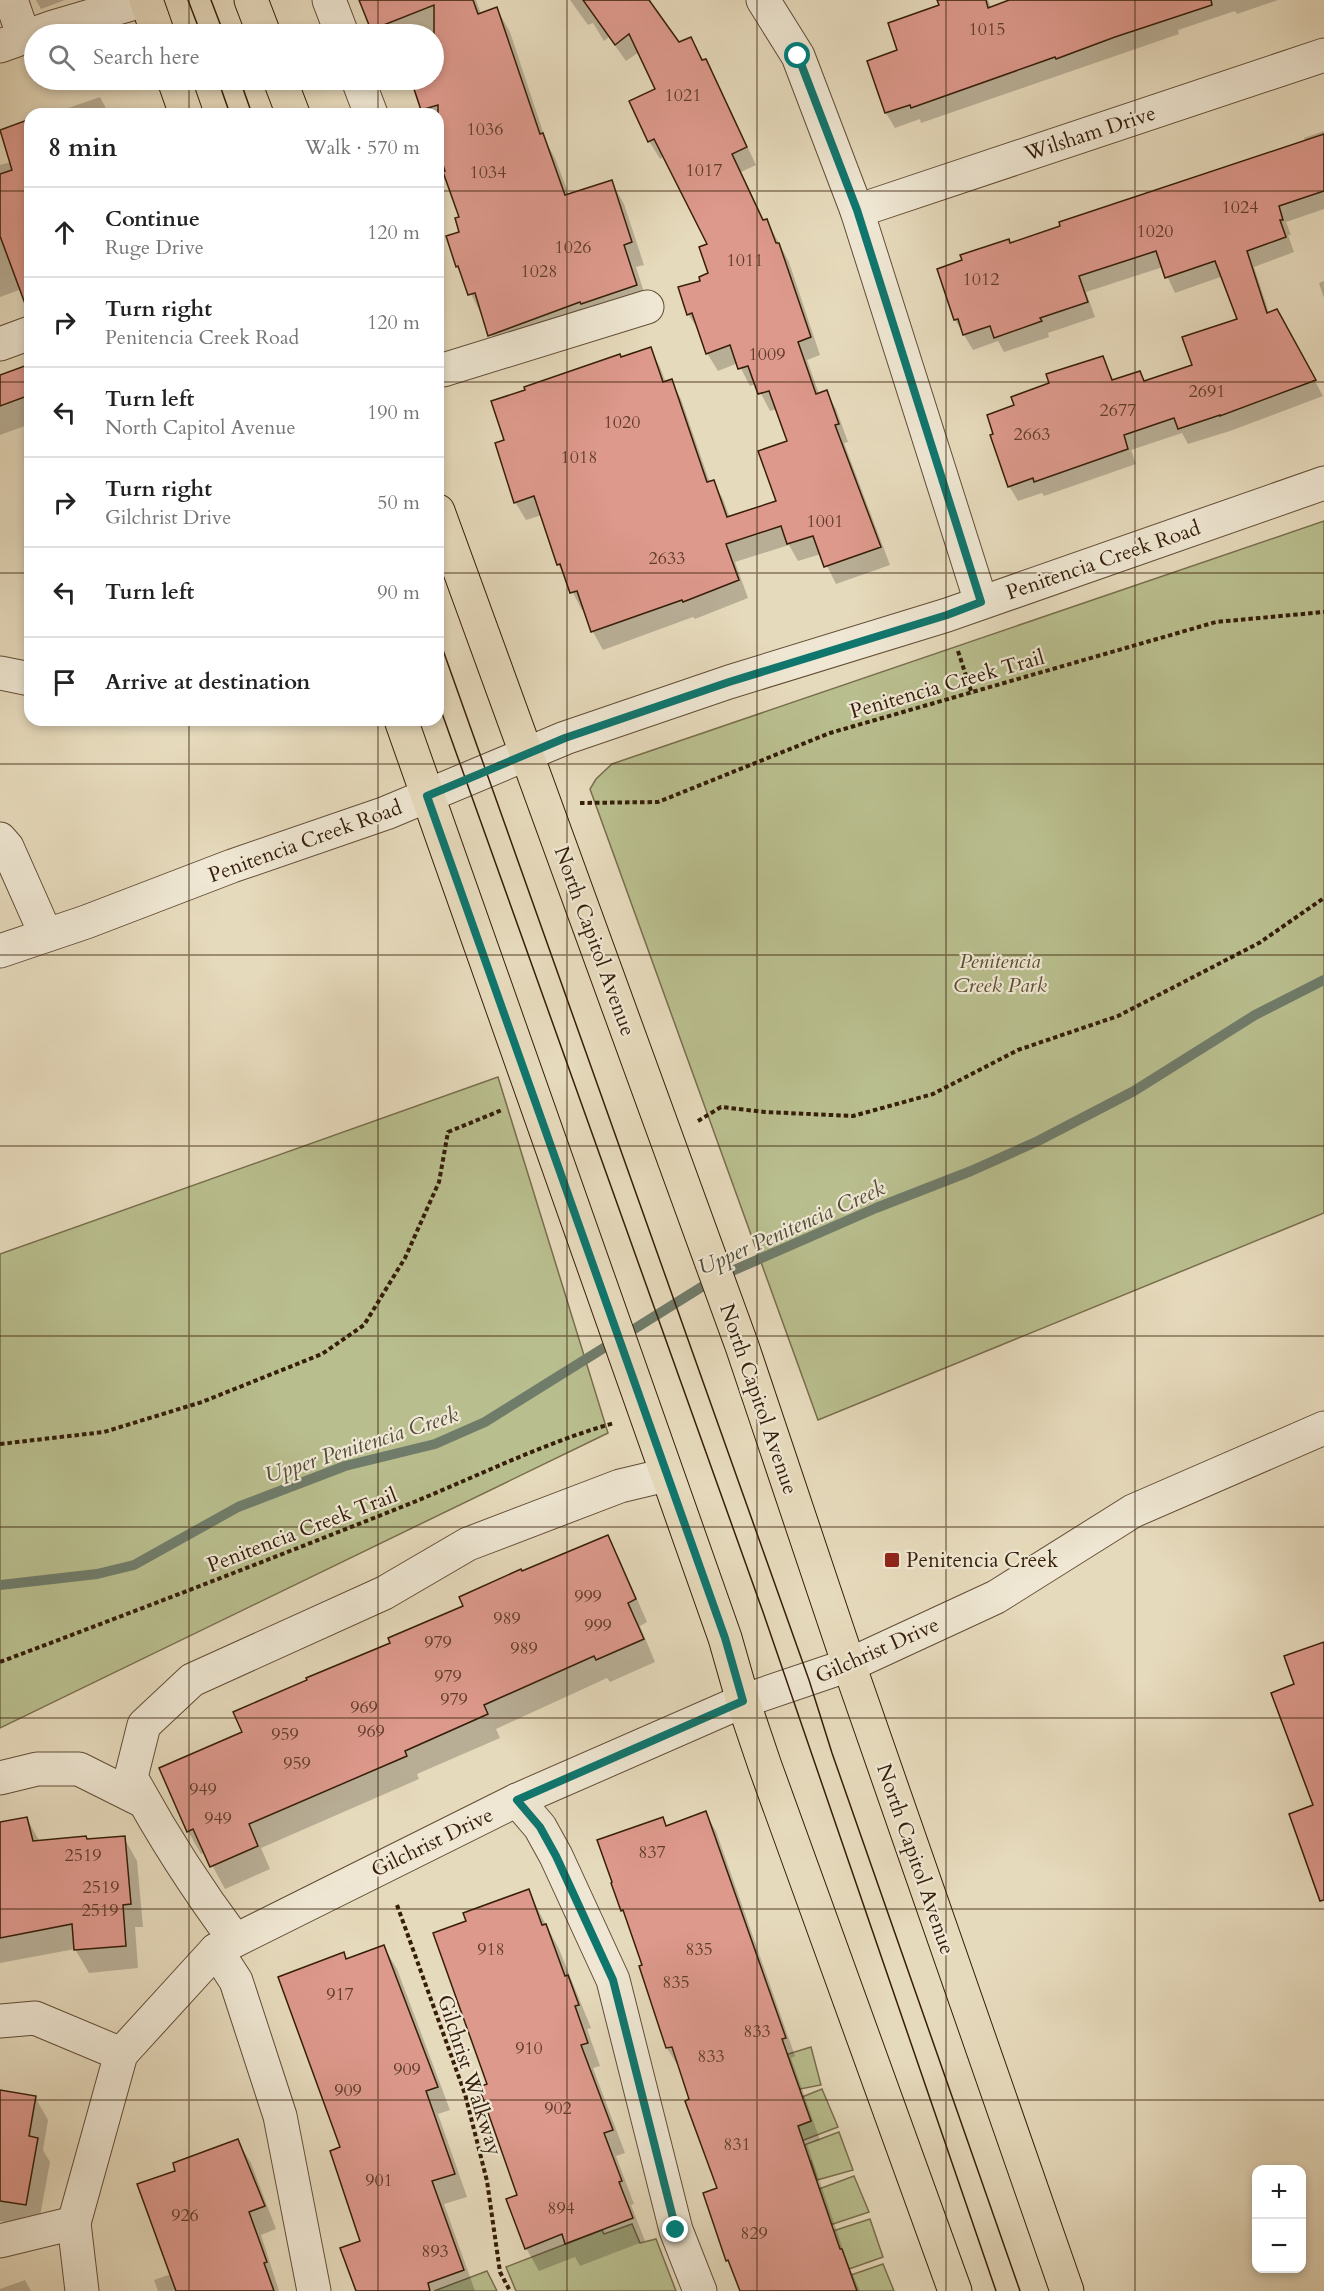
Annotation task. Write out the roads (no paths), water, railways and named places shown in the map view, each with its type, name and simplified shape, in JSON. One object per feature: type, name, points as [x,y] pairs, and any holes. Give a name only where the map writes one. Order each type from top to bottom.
[{"type":"main road","points":[[146,0],[154,24]]},
{"type":"main road","points":[[251,0],[260,24]]},
{"type":"main road","points":[[178,90],[184,108]]},
{"type":"main road","points":[[284,90],[291,108]]},
{"type":"main road","name":"North Capitol Avenue","points":[[444,528],[742,1346],[849,1665],[1067,2291]]},
{"type":"main road","points":[[403,726],[725,1638],[743,1701],[955,2291]]},
{"type":"street","points":[[11,0],[12,41]]},
{"type":"street","points":[[68,24],[146,0]]},
{"type":"street","points":[[330,0],[338,24]]},
{"type":"street","points":[[763,0],[798,56],[857,210],[981,602]]},
{"type":"street","name":"Wilsham Drive","points":[[857,210],[1324,54]]},
{"type":"street","points":[[362,90],[369,108]]},
{"type":"street","points":[[444,361],[647,307]]},
{"type":"street","points":[[0,344],[24,335]]},
{"type":"street","name":"Penitencia Creek Road","points":[[0,951],[232,866],[386,813],[565,738],[729,682],[947,615],[1324,483]]},
{"type":"street","points":[[0,673],[24,678]]},
{"type":"street","points":[[0,839],[8,847],[46,935]]},
{"type":"street","name":"Gilchrist Drive","points":[[82,2291],[74,2223],[121,2054],[226,1945],[517,1800],[743,1701],[849,1665],[996,1597],[1133,1510],[1324,1428]]},
{"type":"street","points":[[314,2291],[280,2116],[216,1914],[143,1800],[131,1777],[144,1725],[192,1680],[384,1593],[468,1544],[620,1486],[666,1475]]},
{"type":"street","points":[[0,1778],[37,1769],[79,1769],[143,1800]]},
{"type":"street","points":[[517,1800],[540,1827],[556,1856],[613,1980],[676,2230],[700,2291]]},
{"type":"street","points":[[0,2021],[35,2018],[121,2054]]},
{"type":"street","points":[[0,2241],[74,2223]]},
{"type":"waterway","name":"Upper Penitencia Creek","points":[[0,1585],[97,1574],[134,1565],[238,1507],[345,1466],[435,1444],[485,1422],[716,1278],[1038,1141],[1134,1091],[1255,1015],[1324,980]]},
{"type":"tram line","points":[[188,0],[197,24]]},
{"type":"tram line","points":[[211,0],[220,24]]},
{"type":"tram line","points":[[222,90],[228,108]]},
{"type":"tram line","points":[[244,90],[250,108]]},
{"type":"tram line","points":[[444,653],[809,1680],[832,1753],[1020,2291]]},
{"type":"tram line","points":[[444,719],[763,1612],[996,2291]]},
{"type":"place","name":"Penitencia Creek","points":[[892,1560]]},
{"type":"park label","name":"Penitencia Creek Park","points":[[1000,973]]}]
